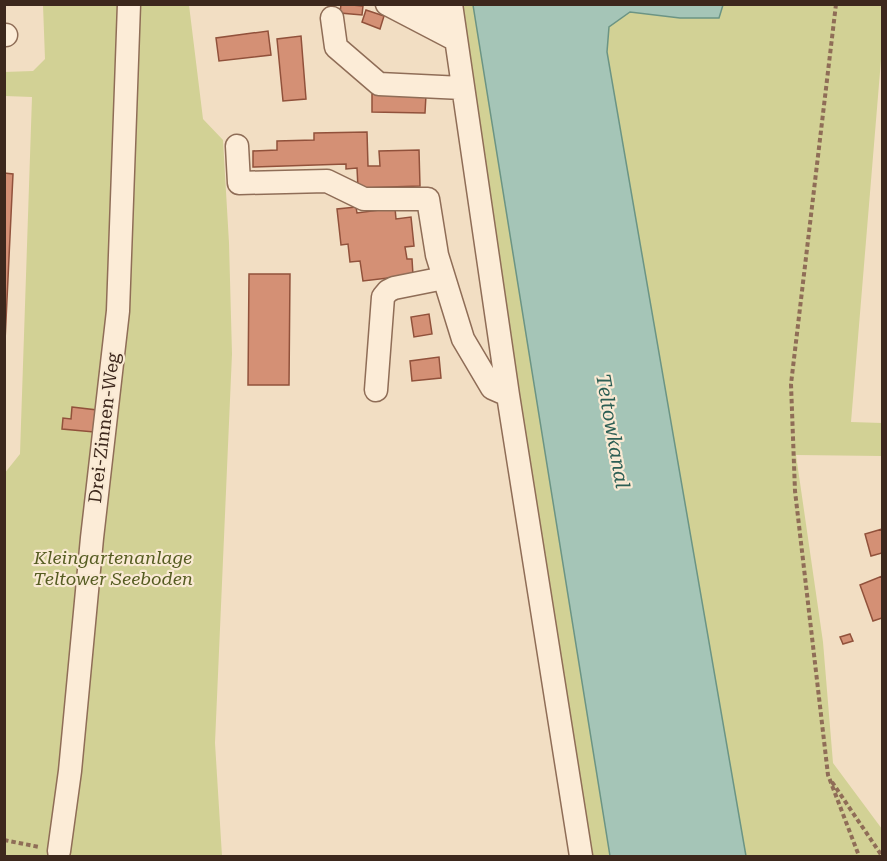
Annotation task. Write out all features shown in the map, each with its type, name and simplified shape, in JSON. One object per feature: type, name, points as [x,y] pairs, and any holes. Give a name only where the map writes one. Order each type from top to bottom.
[{"type":"lane","name":"Drei-Zinnen-Weg","points":[[59,851],[70,771],[92,538],[118,311],[129,4]]},
{"type":"lane","points":[[387,4],[456,40]]},
{"type":"lane","points":[[424,4],[451,10],[508,395],[581,856]]},
{"type":"lane","points":[[332,18],[336,46],[379,84],[462,88]]},
{"type":"lane","points":[[237,146],[239,183],[327,182],[364,199],[428,199],[437,255],[463,339],[492,388],[508,395]]},
{"type":"lane","points":[[376,390],[383,297],[394,288],[444,278]]},
{"type":"path","points":[[836,4],[791,384],[795,491],[828,775],[859,856]]},
{"type":"path","points":[[828,775],[882,856]]},
{"type":"path","points":[[4,840],[59,851]]},
{"type":"green space","name":"Kleingartenanlage Teltower Seeboden","points":[[43,5],[189,5],[203,119],[223,140],[232,354],[215,743],[222,856],[5,856],[4,474],[20,454],[32,97],[5,96],[4,72],[33,71],[45,59]]},
{"type":"green space","points":[[439,5],[473,5],[610,856],[577,856]]},
{"type":"green space","points":[[723,5],[882,5],[882,48],[851,422],[882,423],[882,456],[796,455],[823,642],[833,763],[882,829],[882,856],[746,856],[607,52],[608,27],[630,12],[680,18],[719,18]]},
{"type":"water","name":"Teltowkanal","points":[[473,5],[723,5],[719,18],[680,18],[630,12],[609,27],[607,52],[746,856],[610,856]]},
{"type":"building","points":[[341,4],[363,6],[362,15],[340,13]]},
{"type":"building","points":[[366,10],[384,16],[380,29],[362,22]]},
{"type":"building","points":[[268,31],[271,55],[219,61],[216,38]]},
{"type":"building","points":[[301,36],[306,99],[283,101],[277,39]]},
{"type":"building","points":[[372,94],[426,95],[425,113],[372,112]]},
{"type":"building","points":[[367,132],[368,166],[380,166],[379,151],[419,150],[420,186],[358,188],[357,168],[346,169],[346,164],[253,167],[253,151],[277,150],[277,141],[314,140],[314,133]]},
{"type":"building","points":[[4,173],[13,174],[4,362]]},
{"type":"building","points":[[356,207],[357,213],[395,208],[396,219],[411,217],[414,246],[405,247],[407,259],[412,259],[413,275],[363,281],[360,261],[350,262],[348,244],[341,245],[337,209]]},
{"type":"building","points":[[249,274],[290,274],[289,385],[248,385]]},
{"type":"building","points":[[429,314],[432,334],[414,337],[411,317]]},
{"type":"building","points":[[439,357],[441,378],[412,381],[410,361]]},
{"type":"building","points":[[72,407],[97,410],[94,432],[62,429],[63,418],[71,419]]},
{"type":"building","points":[[882,529],[882,553],[871,556],[865,534]]},
{"type":"building","points":[[882,576],[882,618],[873,621],[860,585]]},
{"type":"building","points":[[850,634],[853,641],[843,644],[840,637]]}]
